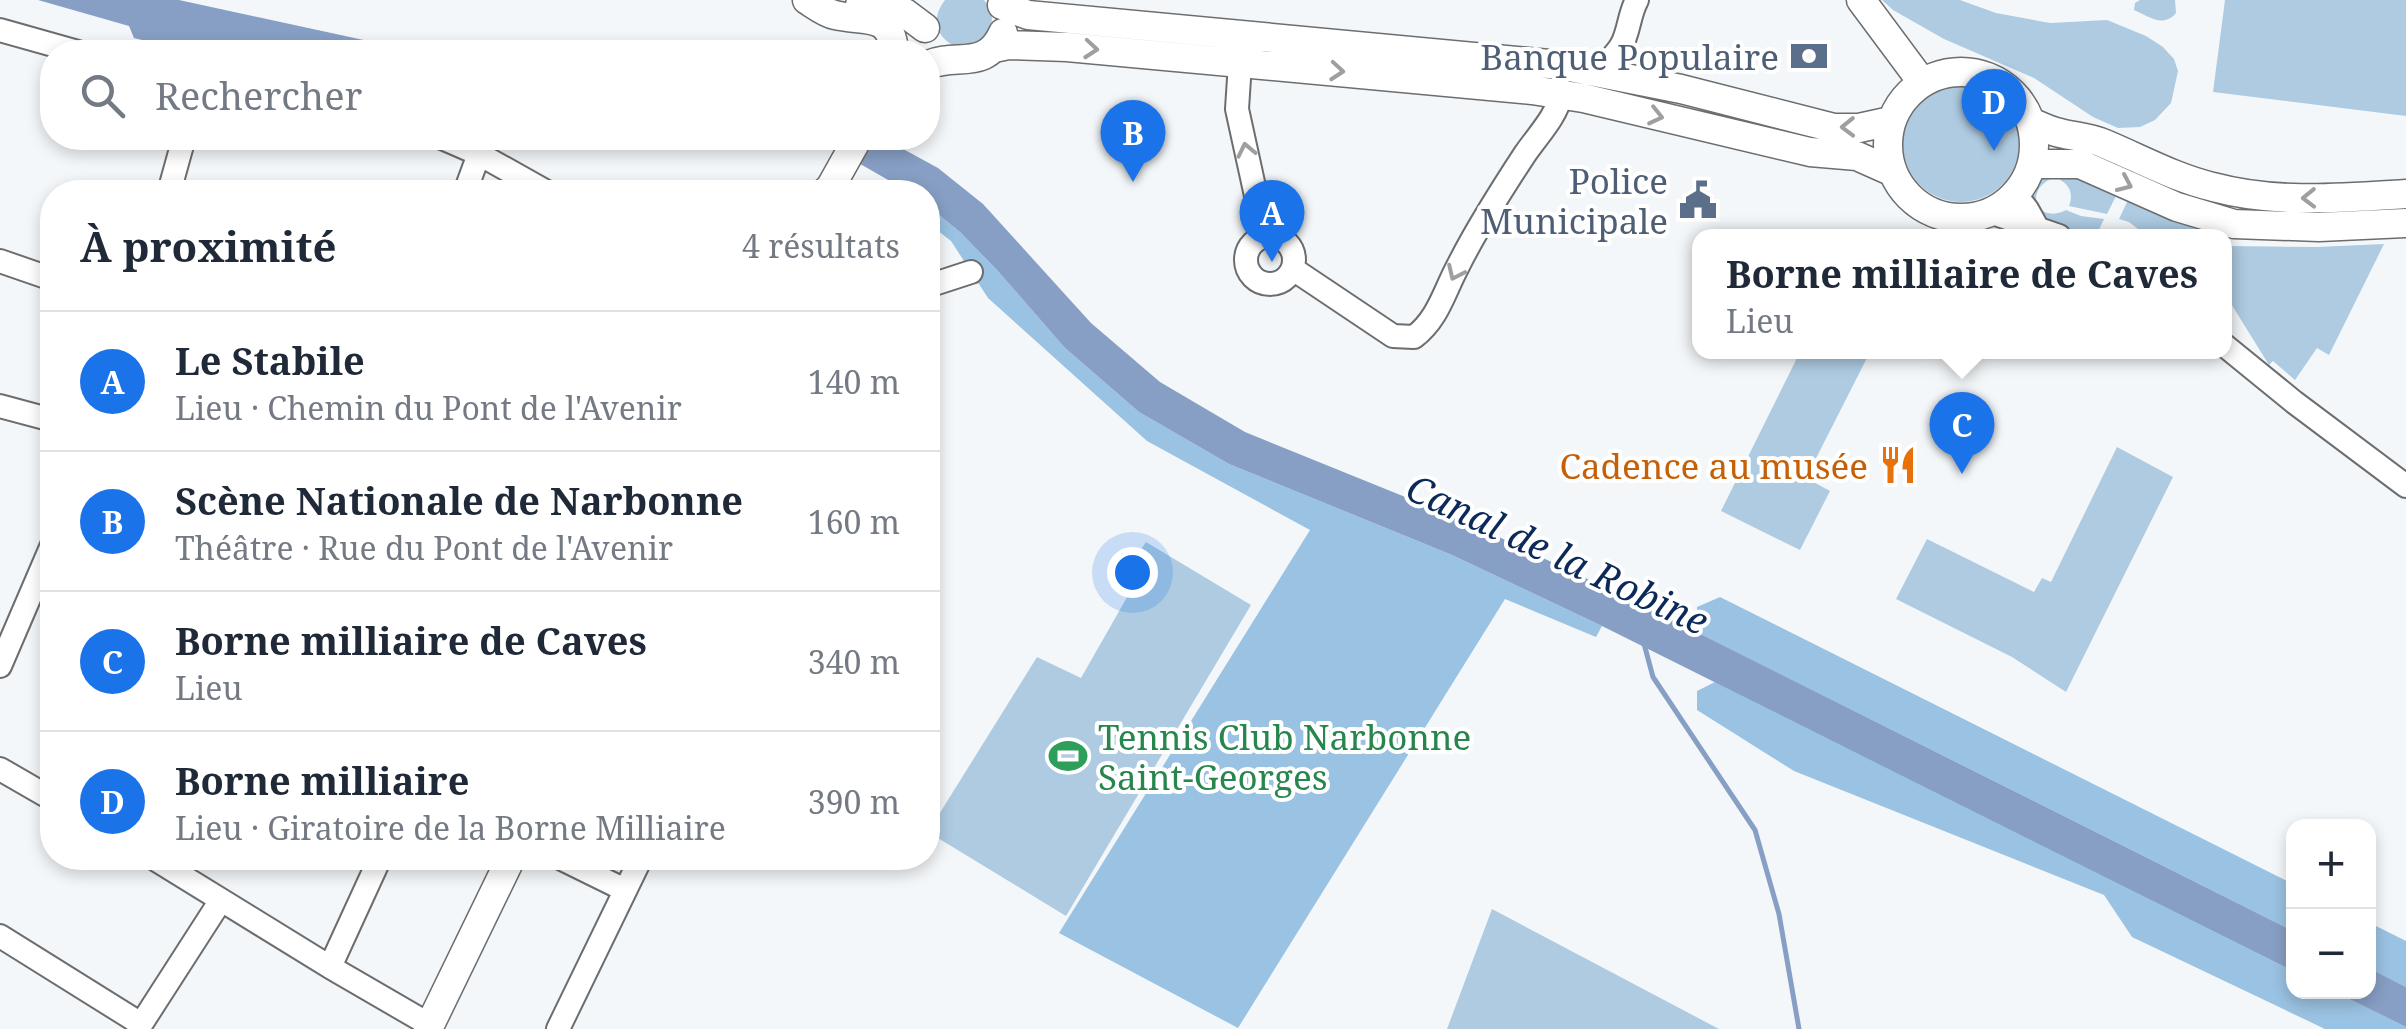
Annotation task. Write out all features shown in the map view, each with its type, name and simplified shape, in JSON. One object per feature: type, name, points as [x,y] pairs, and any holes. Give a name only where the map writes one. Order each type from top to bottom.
[{"type":"main road","points":[[806,0],[832,15],[878,22],[889,32],[891,40]]},
{"type":"main road","points":[[824,0],[901,11],[912,16],[922,38]]},
{"type":"main road","points":[[922,38],[930,0]]},
{"type":"main road","points":[[1860,0],[1922,82]]},
{"type":"main road","points":[[1001,2],[1028,15],[1495,57],[1600,72],[1834,128],[1860,128],[1891,121]]},
{"type":"main road","points":[[940,62],[984,56],[994,48],[1005,28],[1001,2]]},
{"type":"main road","points":[[994,48],[1067,47],[1532,90],[1810,152],[1856,156],[1892,172]]},
{"type":"main road","points":[[940,51],[960,60]]},
{"type":"main road","points":[[1964,71],[2006,86],[2021,102],[2035,142],[2032,164],[2025,180],[2003,205],[1964,218],[1935,213],[1912,200],[1892,172],[1887,138],[1891,121],[1903,99],[1922,82],[1964,71]]},
{"type":"main road","points":[[2031,122],[2056,133],[2104,143],[2210,187],[2247,195],[2288,198],[2406,194]]},
{"type":"main road","points":[[834,180],[851,150]]},
{"type":"main road","points":[[2032,164],[2080,164],[2221,229]]},
{"type":"main road","points":[[2232,230],[2406,223]]},
{"type":"main road","points":[[429,1027],[506,870]]},
{"type":"street","points":[[1600,72],[1622,45],[1630,11],[1637,0]]},
{"type":"street","points":[[0,30],[40,41]]},
{"type":"street","points":[[1622,45],[1641,80]]},
{"type":"street","points":[[1240,63],[1238,109],[1265,236]]},
{"type":"street","points":[[1532,90],[1541,130]]},
{"type":"street","points":[[1292,269],[1393,336],[1414,337],[1442,302],[1458,266],[1515,170],[1558,109],[1561,95]]},
{"type":"street","points":[[172,180],[181,150]]},
{"type":"street","points":[[469,150],[526,180]]},
{"type":"street","points":[[469,180],[478,154]]},
{"type":"street","points":[[2014,194],[2037,227]]},
{"type":"street","points":[[1990,212],[2042,229]]},
{"type":"street","points":[[1265,236],[1280,238],[1294,254],[1292,269],[1274,284],[1250,274],[1246,259],[1252,244],[1265,236]]},
{"type":"street","points":[[0,261],[40,275]]},
{"type":"street","points":[[940,282],[971,272]]},
{"type":"street","points":[[2232,338],[2245,361]]},
{"type":"street","points":[[2232,351],[2406,486]]},
{"type":"street","points":[[0,406],[40,417]]},
{"type":"street","points":[[0,666],[40,572]]},
{"type":"street","points":[[0,769],[40,792]]},
{"type":"street","points":[[172,870],[429,1027]]},
{"type":"street","points":[[330,967],[374,870]]},
{"type":"street","points":[[584,870],[625,890]]},
{"type":"street","points":[[558,1029],[636,870]]},
{"type":"street","points":[[0,936],[140,1026],[220,900]]},
{"type":"shaded area","points":[[38,0],[179,0],[364,40],[142,40],[134,38],[129,26]]},
{"type":"shaded area","points":[[945,0],[984,0],[992,20],[984,41],[959,48],[945,39],[937,21]]},
{"type":"shaded area","points":[[1882,0],[1960,0],[1996,13],[2050,23],[2107,20],[2146,36],[2174,59],[2178,71],[2171,103],[2155,120],[2140,127],[2118,128],[2093,117],[2034,78],[1944,39]]},
{"type":"shaded area","points":[[2140,0],[2175,0],[2176,13],[2166,20],[2151,18],[2134,10]]},
{"type":"shaded area","points":[[2225,0],[2406,0],[2406,116],[2213,92]]},
{"type":"shaded area","points":[[1961,86],[1983,91],[2002,103],[2014,122],[2019,144],[2014,166],[2002,185],[1983,197],[1961,202],[1939,197],[1920,185],[1908,166],[1903,144],[1908,122],[1920,103],[1939,91]]},
{"type":"shaded area","points":[[836,150],[905,150],[938,168],[983,204],[1091,323],[1160,382],[1245,432],[1467,522],[1647,607],[2286,927],[2286,968],[1602,626],[1452,555],[1229,464],[1139,412],[1065,348],[997,270],[940,216],[940,180],[888,180]]},
{"type":"shaded area","points":[[2050,172],[2050,179],[2037,192],[2042,210],[2066,210],[2104,219],[2099,229],[2065,229],[2039,214],[2030,196],[2036,180]]},
{"type":"shaded area","points":[[2065,172],[2117,194],[2107,214],[2069,206],[2070,191],[2060,180]]},
{"type":"shaded area","points":[[2129,198],[2209,228],[2138,229],[2119,219]]},
{"type":"shaded area","points":[[940,216],[997,270],[1065,348],[1139,412],[1229,464],[1452,555],[1602,626],[1596,637],[1505,599],[1238,1028],[1059,933],[1310,530],[1147,441],[988,298],[951,241],[940,232]]},
{"type":"shaded area","points":[[2384,244],[2329,355],[2317,348],[2295,380],[2273,361],[2269,365],[2232,305],[2232,246]]},
{"type":"shaded area","points":[[1797,359],[1866,359],[1806,478],[1830,491],[1800,550],[1721,511]]},
{"type":"shaded area","points":[[2117,447],[2173,477],[2066,692],[2012,657],[1896,599],[1927,539],[2034,592],[2042,578],[2051,582]]},
{"type":"shaded area","name":"Tennis Club Narbonne Saint-Georges","points":[[1146,542],[1251,605],[1066,916],[940,839],[940,813],[1037,657],[1081,678],[1134,585],[1122,577]]},
{"type":"shaded area","points":[[1720,597],[2286,880],[2286,927],[1697,632],[1697,607]]},
{"type":"shaded area","points":[[1715,682],[2286,968],[2286,999],[2349,999],[2406,1029],[2325,1029],[2132,937],[2104,895],[1794,771],[1697,710],[1697,691]]},
{"type":"shaded area","points":[[1492,909],[1719,1029],[1447,1029]]},
{"type":"shaded area","points":[[2376,926],[2406,941],[2406,987],[2376,972]]},
{"type":"shaded area","points":[[2376,972],[2406,987],[2406,1027],[2349,999],[2376,999]]},
{"type":"waterway","points":[[1643,640],[1653,677],[1755,830],[1779,914],[1799,1029]]},
{"type":"place","name":"Banque Populaire","points":[[1809,56]]},
{"type":"place","name":"Borne milliaire","points":[[1994,151]]},
{"type":"place","name":"Scène Nationale de Narbonne","points":[[1133,182]]},
{"type":"place","name":"Police Municipale","points":[[1698,200]]},
{"type":"place","name":"Le Stabile","points":[[1272,262]]},
{"type":"place","name":"Cadence au musée","points":[[1898,465]]},
{"type":"place","name":"Borne milliaire de Caves","points":[[1962,474]]},
{"type":"place","name":"Tennis Club Narbonne Saint-Georges","points":[[1068,756]]},
{"type":"water label","name":"Canal de la Robine","points":[[1558,553]]}]
